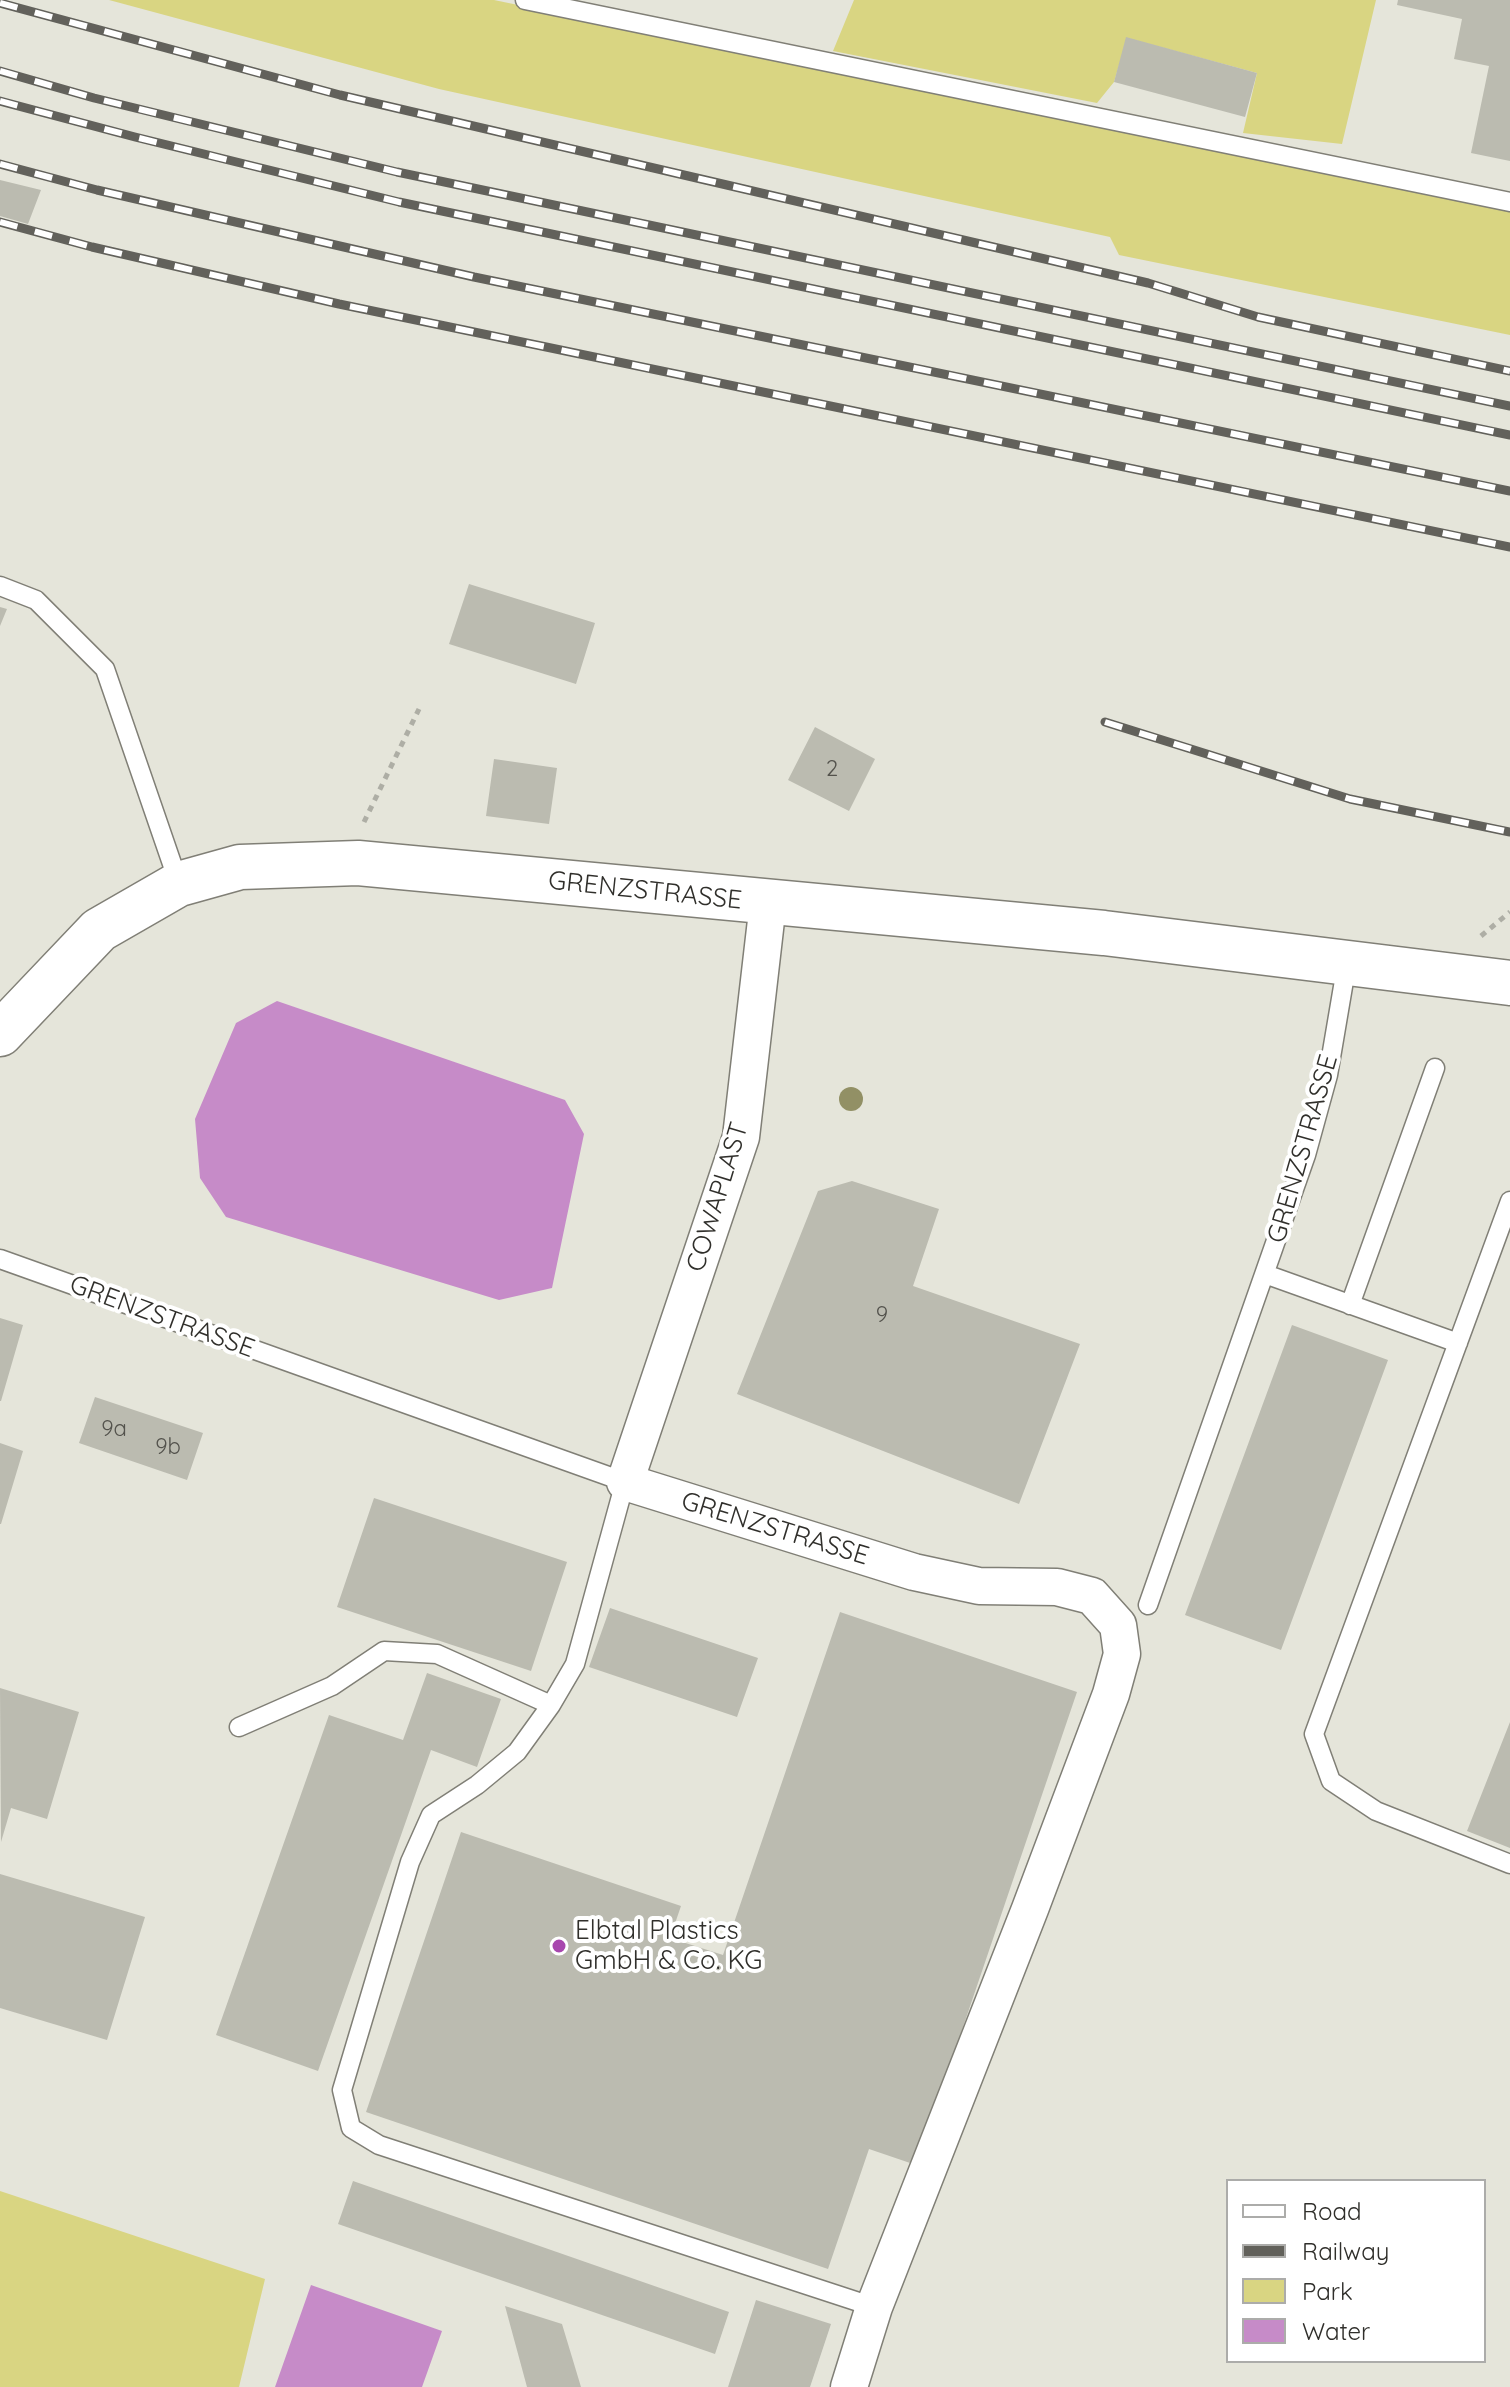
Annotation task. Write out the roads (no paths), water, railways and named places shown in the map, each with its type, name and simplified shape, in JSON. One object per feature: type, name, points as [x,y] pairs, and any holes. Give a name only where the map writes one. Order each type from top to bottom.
[{"type":"street","name":"GRENZSTRASSE","points":[[0,1034],[99,930],[179,884],[240,867],[358,863],[1104,933],[1510,983]]},
{"type":"street","name":"COWAPLAST","points":[[625,1482],[741,1137],[768,903]]},
{"type":"street","name":"GRENZSTRASSE","points":[[625,1482],[914,1572],[979,1586],[1057,1587],[1092,1596],[1118,1625],[1122,1654],[1111,1694],[874,2307],[849,2387]]},
{"type":"lane","points":[[525,0],[1510,202]]},
{"type":"lane","points":[[0,586],[36,600],[105,669],[179,884]]},
{"type":"lane","name":"GRENZSTRASSE","points":[[1148,1605],[1306,1155],[1328,1075],[1347,961]]},
{"type":"lane","points":[[1350,1305],[1435,1068]]},
{"type":"lane","points":[[1510,1201],[1314,1734],[1331,1781],[1376,1811],[1510,1864]]},
{"type":"lane","name":"GRENZSTRASSE","points":[[0,1259],[625,1482]]},
{"type":"lane","points":[[1265,1274],[1458,1343]]},
{"type":"lane","points":[[625,1482],[575,1664],[551,1705],[517,1752],[477,1785],[431,1815],[410,1862],[342,2090],[351,2128],[379,2145],[874,2307]]},
{"type":"lane","points":[[239,1727],[332,1686],[384,1651],[437,1654],[551,1705]]},
{"type":"water","points":[[277,1001],[565,1100],[584,1134],[552,1288],[499,1300],[226,1217],[200,1178],[195,1119],[236,1023]]},
{"type":"water","points":[[311,2285],[442,2331],[422,2387],[275,2387]]},
{"type":"railway","points":[[0,3],[340,95],[1148,283],[1258,317],[1510,371]]},
{"type":"railway","points":[[0,71],[94,98],[397,172],[1510,406]]},
{"type":"railway","points":[[0,101],[399,202],[1510,435]]},
{"type":"railway","points":[[0,164],[97,190],[474,277],[1510,491]]},
{"type":"railway","points":[[0,222],[92,247],[339,304],[1510,547]]},
{"type":"railway","points":[[1105,722],[1350,799],[1510,832]]},
{"type":"place","name":"Elbtal Plastics GmbH & Co. KG","points":[[559,1946]]}]
